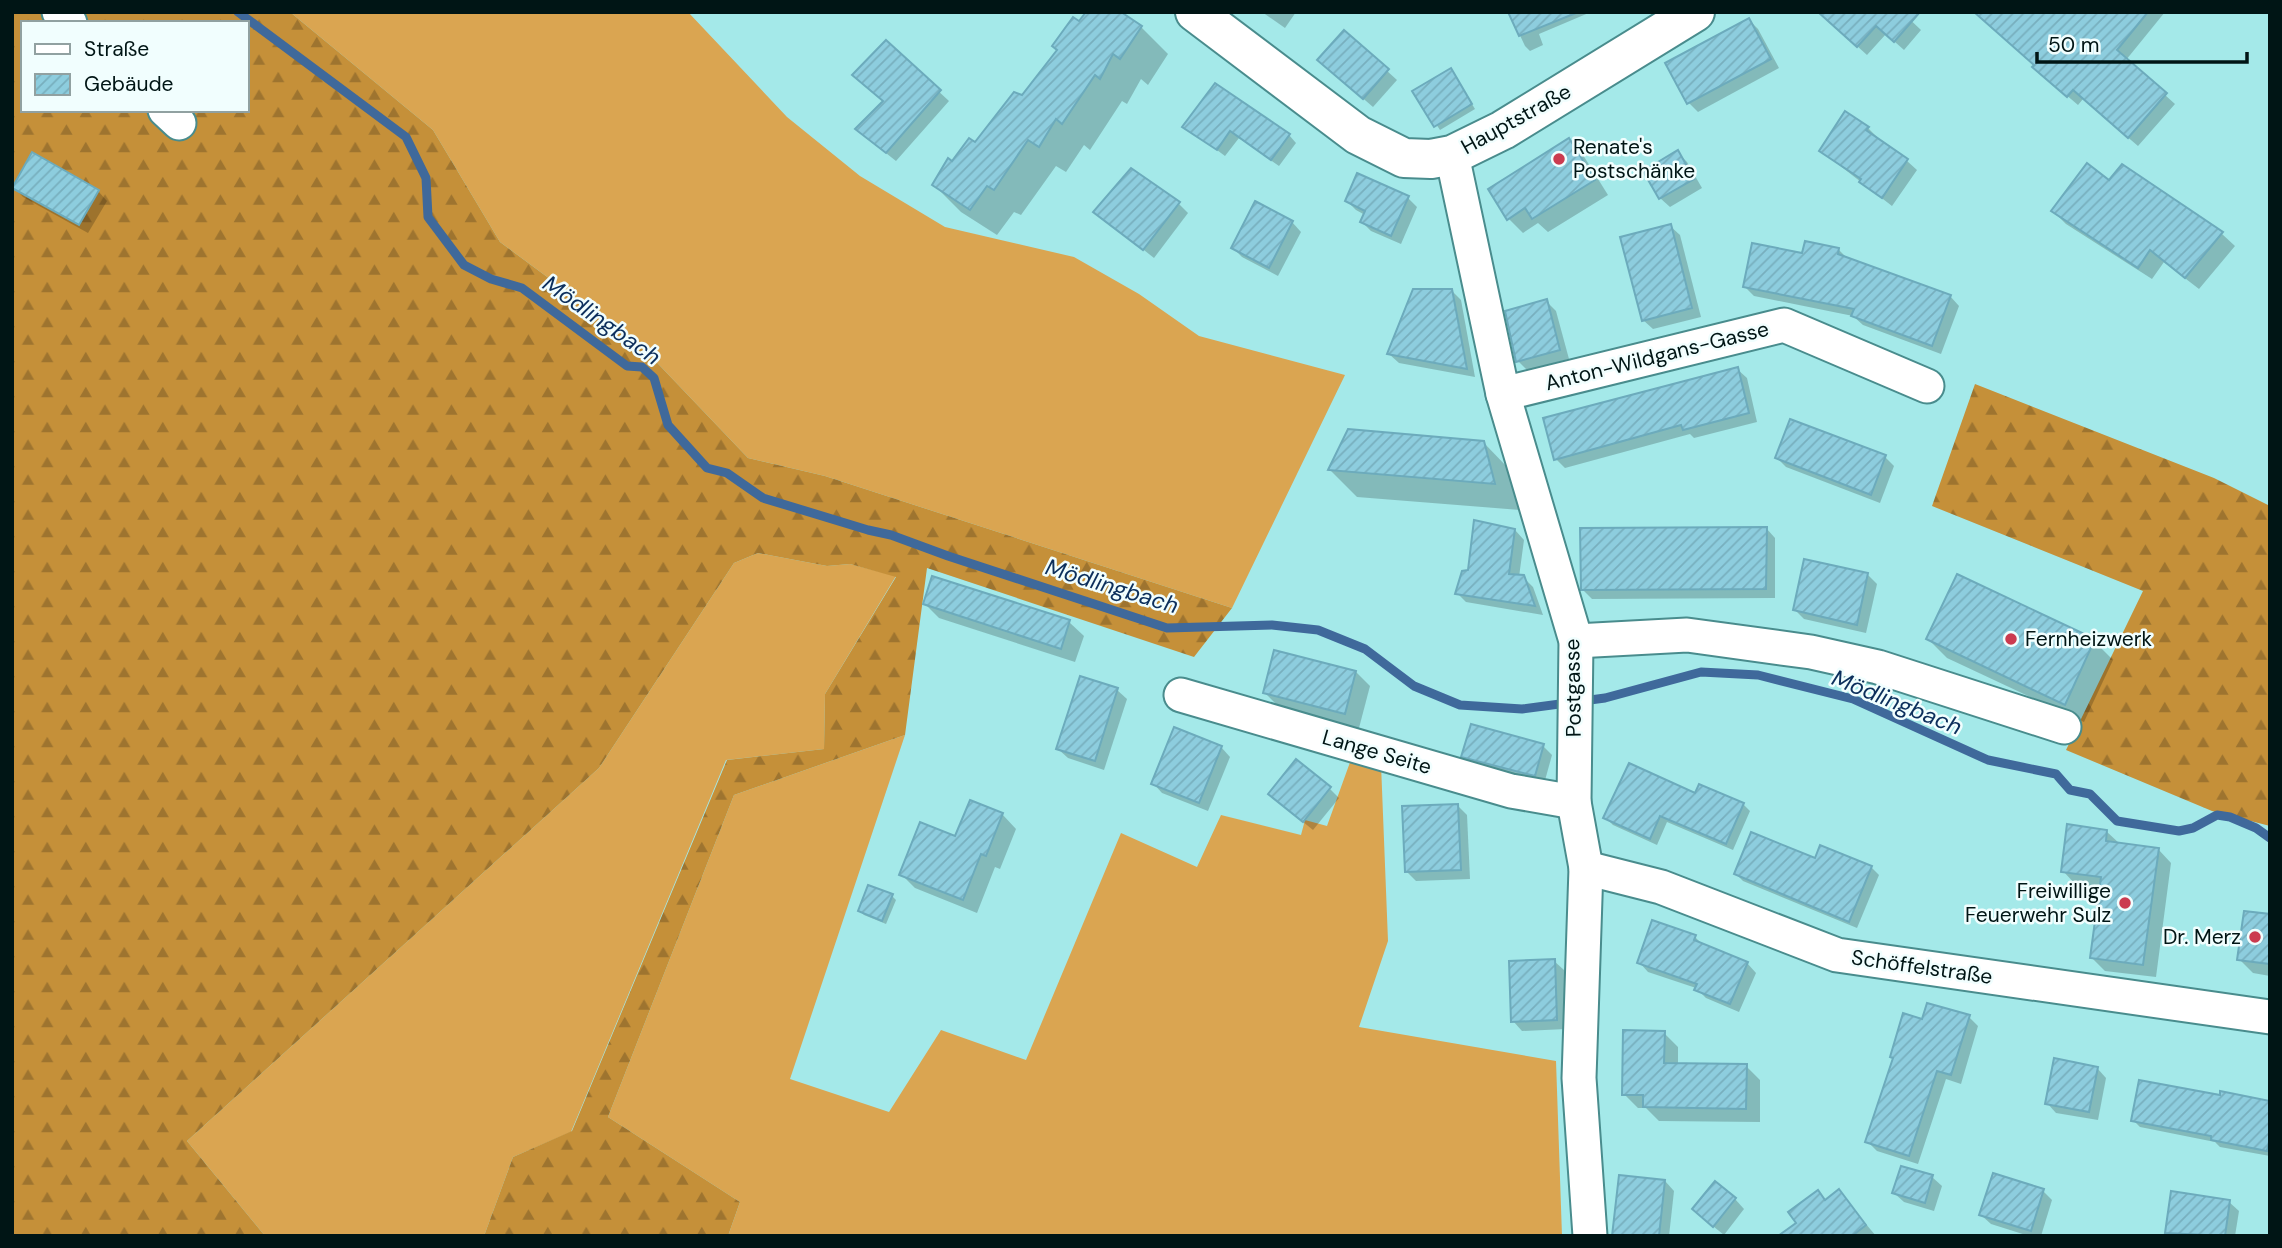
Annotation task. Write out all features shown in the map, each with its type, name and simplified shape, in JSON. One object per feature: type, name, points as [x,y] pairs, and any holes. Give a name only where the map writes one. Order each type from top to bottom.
[{"type":"main road","name":"Hauptstraße","points":[[1195,12],[1358,135],[1404,158],[1431,159],[1452,155],[1503,131],[1695,12]]},
{"type":"street","name":"Postgasse","points":[[1452,155],[1503,394],[1576,641],[1574,802],[1586,868],[1579,1078],[1590,1236]]},
{"type":"street","name":"Anton-Wildgans-Gasse","points":[[1503,394],[1784,325],[1927,386]]},
{"type":"street","points":[[1576,641],[1687,635],[1811,652],[1878,667],[2064,727]]},
{"type":"street","name":"Lange Seite","points":[[1181,695],[1511,791],[1574,802]]},
{"type":"street","name":"Schöffelstraße","points":[[1586,868],[1661,887],[1837,955],[2270,1017]]},
{"type":"shaded area","points":[[290,12],[688,12],[787,117],[860,176],[945,227],[1074,257],[1139,294],[1199,336],[1345,375],[1232,608],[825,476],[748,458],[643,348],[500,242],[433,130]]},
{"type":"shaded area","points":[[758,553],[827,566],[850,564],[896,576],[825,694],[824,749],[726,760],[571,1132],[513,1157],[484,1236],[265,1236],[187,1141],[599,768],[734,563]]},
{"type":"shaded area","points":[[905,735],[790,1079],[889,1112],[941,1030],[1026,1060],[1121,833],[1197,867],[1221,815],[1301,835],[1305,820],[1327,826],[1353,754],[1381,764],[1388,941],[1359,1027],[1556,1061],[1562,1236],[728,1236],[740,1202],[608,1117],[734,795]]},
{"type":"green space","points":[[12,12],[290,12],[433,130],[500,242],[643,348],[748,458],[825,476],[1232,608],[1194,657],[927,568],[905,735],[734,795],[608,1117],[740,1202],[728,1236],[484,1236],[513,1157],[572,1131],[727,760],[824,749],[825,694],[896,577],[850,564],[827,566],[758,553],[734,563],[599,768],[187,1141],[265,1236],[12,1236]]},
{"type":"green space","points":[[1975,384],[2214,478],[2270,506],[2270,826],[2212,811],[2066,750],[2143,591],[1932,506]]},
{"type":"building","points":[[1086,12],[1121,12],[1142,26],[1120,59],[1113,54],[1100,79],[1095,75],[1062,124],[1056,119],[1039,147],[1028,140],[994,190],[987,186],[970,210],[932,185],[948,158],[952,161],[969,138],[975,142],[1014,92],[1022,95],[1057,50],[1052,46],[1073,17],[1079,21]]},
{"type":"building","points":[[1508,12],[1576,12],[1576,13],[1519,36]]},
{"type":"building","points":[[1818,12],[1920,12],[1894,42],[1876,26],[1857,47]]},
{"type":"building","points":[[1974,12],[2148,12],[2117,50],[2167,93],[2128,138],[2073,90],[2067,97]]},
{"type":"building","points":[[1749,18],[1771,59],[1687,104],[1665,63]]},
{"type":"building","points":[[1344,30],[1389,69],[1363,99],[1317,60]]},
{"type":"building","points":[[886,40],[941,90],[886,153],[855,129],[883,101],[852,75]]},
{"type":"building","points":[[1451,68],[1472,104],[1434,127],[1412,91]]},
{"type":"building","points":[[1215,83],[1290,134],[1271,160],[1230,131],[1217,150],[1182,127]]},
{"type":"building","points":[[1845,111],[1869,127],[1866,130],[1908,159],[1882,198],[1859,182],[1861,179],[1819,151]]},
{"type":"building","name":"Renate's Postschänke","points":[[1569,138],[1595,180],[1532,219],[1525,208],[1507,220],[1488,189]]},
{"type":"building","points":[[1678,150],[1694,179],[1659,199],[1643,171]]},
{"type":"building","points":[[32,152],[99,190],[79,225],[12,188]]},
{"type":"building","points":[[2087,163],[2109,180],[2122,164],[2223,232],[2185,278],[2150,250],[2138,268],[2051,211]]},
{"type":"building","points":[[1131,168],[1180,202],[1143,250],[1093,212]]},
{"type":"building","points":[[1357,173],[1409,196],[1391,236],[1360,222],[1365,211],[1345,201]]},
{"type":"building","points":[[1255,201],[1293,221],[1269,268],[1231,248]]},
{"type":"building","points":[[1671,224],[1692,308],[1642,321],[1620,237]]},
{"type":"building","points":[[1805,241],[1839,248],[1838,254],[1951,295],[1932,346],[1851,316],[1854,309],[1743,287],[1752,243],[1802,253]]},
{"type":"building","points":[[1413,289],[1452,289],[1467,369],[1387,354]]},
{"type":"building","points":[[1547,299],[1560,350],[1516,362],[1505,311]]},
{"type":"building","points":[[1738,367],[1749,413],[1683,430],[1681,425],[1554,460],[1543,418]]},
{"type":"building","points":[[1790,419],[1886,455],[1871,495],[1775,458]]},
{"type":"building","points":[[1348,429],[1484,441],[1495,484],[1328,470]]},
{"type":"building","points":[[1474,520],[1515,529],[1509,574],[1524,575],[1535,606],[1455,594],[1462,571],[1468,570]]},
{"type":"building","points":[[1767,527],[1766,589],[1581,590],[1580,528]]},
{"type":"building","points":[[1804,559],[1868,573],[1857,625],[1793,610]]},
{"type":"building","name":"Fernheizwerk","points":[[1957,574],[2095,639],[2065,705],[1926,639]]},
{"type":"building","points":[[932,576],[1070,620],[1061,649],[923,604]]},
{"type":"building","points":[[1274,650],[1356,671],[1345,714],[1263,693]]},
{"type":"building","points":[[1080,676],[1118,688],[1095,761],[1056,749]]},
{"type":"building","points":[[1471,724],[1544,744],[1535,776],[1461,757]]},
{"type":"building","points":[[1174,727],[1222,746],[1199,803],[1151,784]]},
{"type":"building","points":[[1296,759],[1331,787],[1303,822],[1268,794]]},
{"type":"building","points":[[1629,763],[1695,793],[1699,784],[1744,803],[1726,844],[1660,816],[1650,839],[1603,818]]},
{"type":"building","points":[[970,800],[1003,813],[986,856],[981,854],[963,900],[899,875],[920,822],[955,836]]},
{"type":"building","points":[[1458,804],[1461,870],[1405,872],[1402,806]]},
{"type":"building","points":[[2067,824],[2107,830],[2106,841],[2159,848],[2143,965],[2090,958],[2101,877],[2061,872]]},
{"type":"building","points":[[1751,832],[1815,858],[1820,845],[1872,866],[1849,922],[1734,874]]},
{"type":"building","points":[[868,885],[893,894],[882,921],[858,911]]},
{"type":"building","name":"Dr. Merz","points":[[2244,911],[2270,914],[2270,964],[2237,960]]},
{"type":"building","points":[[1652,920],[1696,935],[1694,940],[1748,962],[1730,1004],[1694,990],[1697,984],[1637,963]]},
{"type":"building","points":[[1555,959],[1557,1020],[1511,1022],[1509,961]]},
{"type":"building","points":[[1927,1003],[1970,1015],[1951,1075],[1937,1071],[1909,1156],[1865,1142],[1893,1058],[1890,1057],[1903,1013],[1922,1019]]},
{"type":"building","points":[[1623,1030],[1665,1031],[1664,1063],[1747,1064],[1746,1109],[1643,1107],[1643,1095],[1622,1095]]},
{"type":"building","points":[[2054,1058],[2098,1067],[2089,1112],[2045,1104]]},
{"type":"building","points":[[2139,1080],[2270,1101],[2270,1137],[2267,1151],[2211,1140],[2211,1136],[2131,1121]]},
{"type":"building","points":[[1901,1166],[1933,1175],[1925,1203],[1892,1193]]},
{"type":"building","points":[[1993,1173],[2044,1189],[2031,1231],[1979,1215]]},
{"type":"building","points":[[1619,1175],[1665,1180],[1659,1236],[1612,1236]]},
{"type":"building","points":[[1715,1181],[1736,1198],[1713,1227],[1692,1209]]},
{"type":"building","points":[[1839,1189],[1866,1225],[1852,1236],[1778,1236],[1796,1223],[1788,1212],[1818,1190],[1825,1200]]},
{"type":"building","points":[[2171,1191],[2230,1200],[2225,1236],[2165,1233]]},
{"type":"waterway","name":"Mödlingbach","points":[[238,12],[406,137],[426,178],[428,217],[464,265],[491,279],[522,288],[627,366],[642,367],[654,378],[668,425],[707,468],[727,473],[763,498],[891,535],[1167,628],[1272,625],[1318,630],[1365,649],[1414,686],[1460,705],[1522,709],[1605,698],[1701,672],[1758,675],[1853,699],[1988,760],[2056,774],[2070,790],[2090,794],[2117,821],[2179,831],[2193,828],[2217,815],[2230,817],[2256,828],[2270,838]]},
{"type":"place","name":"Renate's Postschänke","points":[[1559,159]]},
{"type":"place","name":"Fernheizwerk","points":[[2011,639]]},
{"type":"place","name":"Freiwillige Feuerwehr Sulz","points":[[2125,903]]},
{"type":"place","name":"Dr. Merz","points":[[2255,937]]}]
